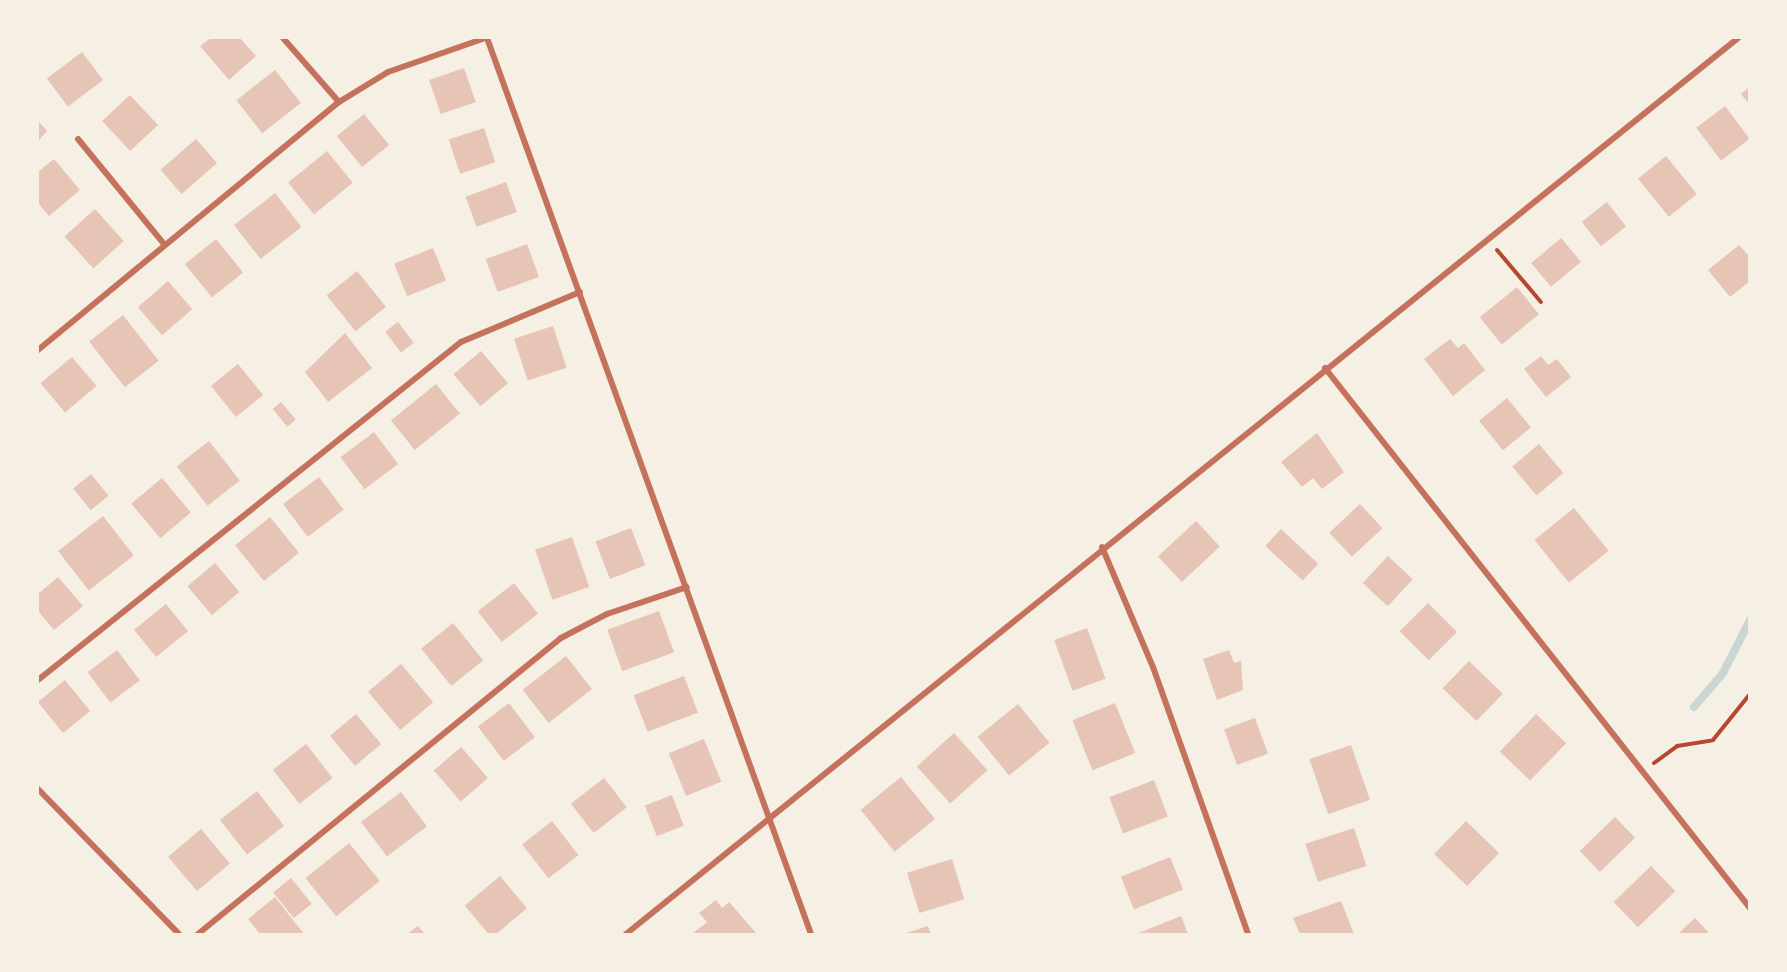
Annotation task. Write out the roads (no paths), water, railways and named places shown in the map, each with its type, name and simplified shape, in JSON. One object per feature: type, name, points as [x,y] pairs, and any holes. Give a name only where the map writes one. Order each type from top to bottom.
[{"type":"street","points":[[283,38],[339,102]]},
{"type":"street","points":[[38,351],[163,243],[339,102],[388,72],[486,38],[811,934]]},
{"type":"street","points":[[626,934],[769,814],[1738,38]]},
{"type":"street","points":[[78,139],[163,243]]},
{"type":"street","points":[[38,680],[461,342],[580,292]]},
{"type":"street","points":[[1325,368],[1644,771],[1749,908]]},
{"type":"street","points":[[1102,547],[1153,667],[1248,934]]},
{"type":"street","points":[[198,934],[561,638],[607,614],[687,587]]},
{"type":"street","points":[[38,789],[180,934]]},
{"type":"waterway","points":[[1694,707],[1723,673],[1750,620]]}]
